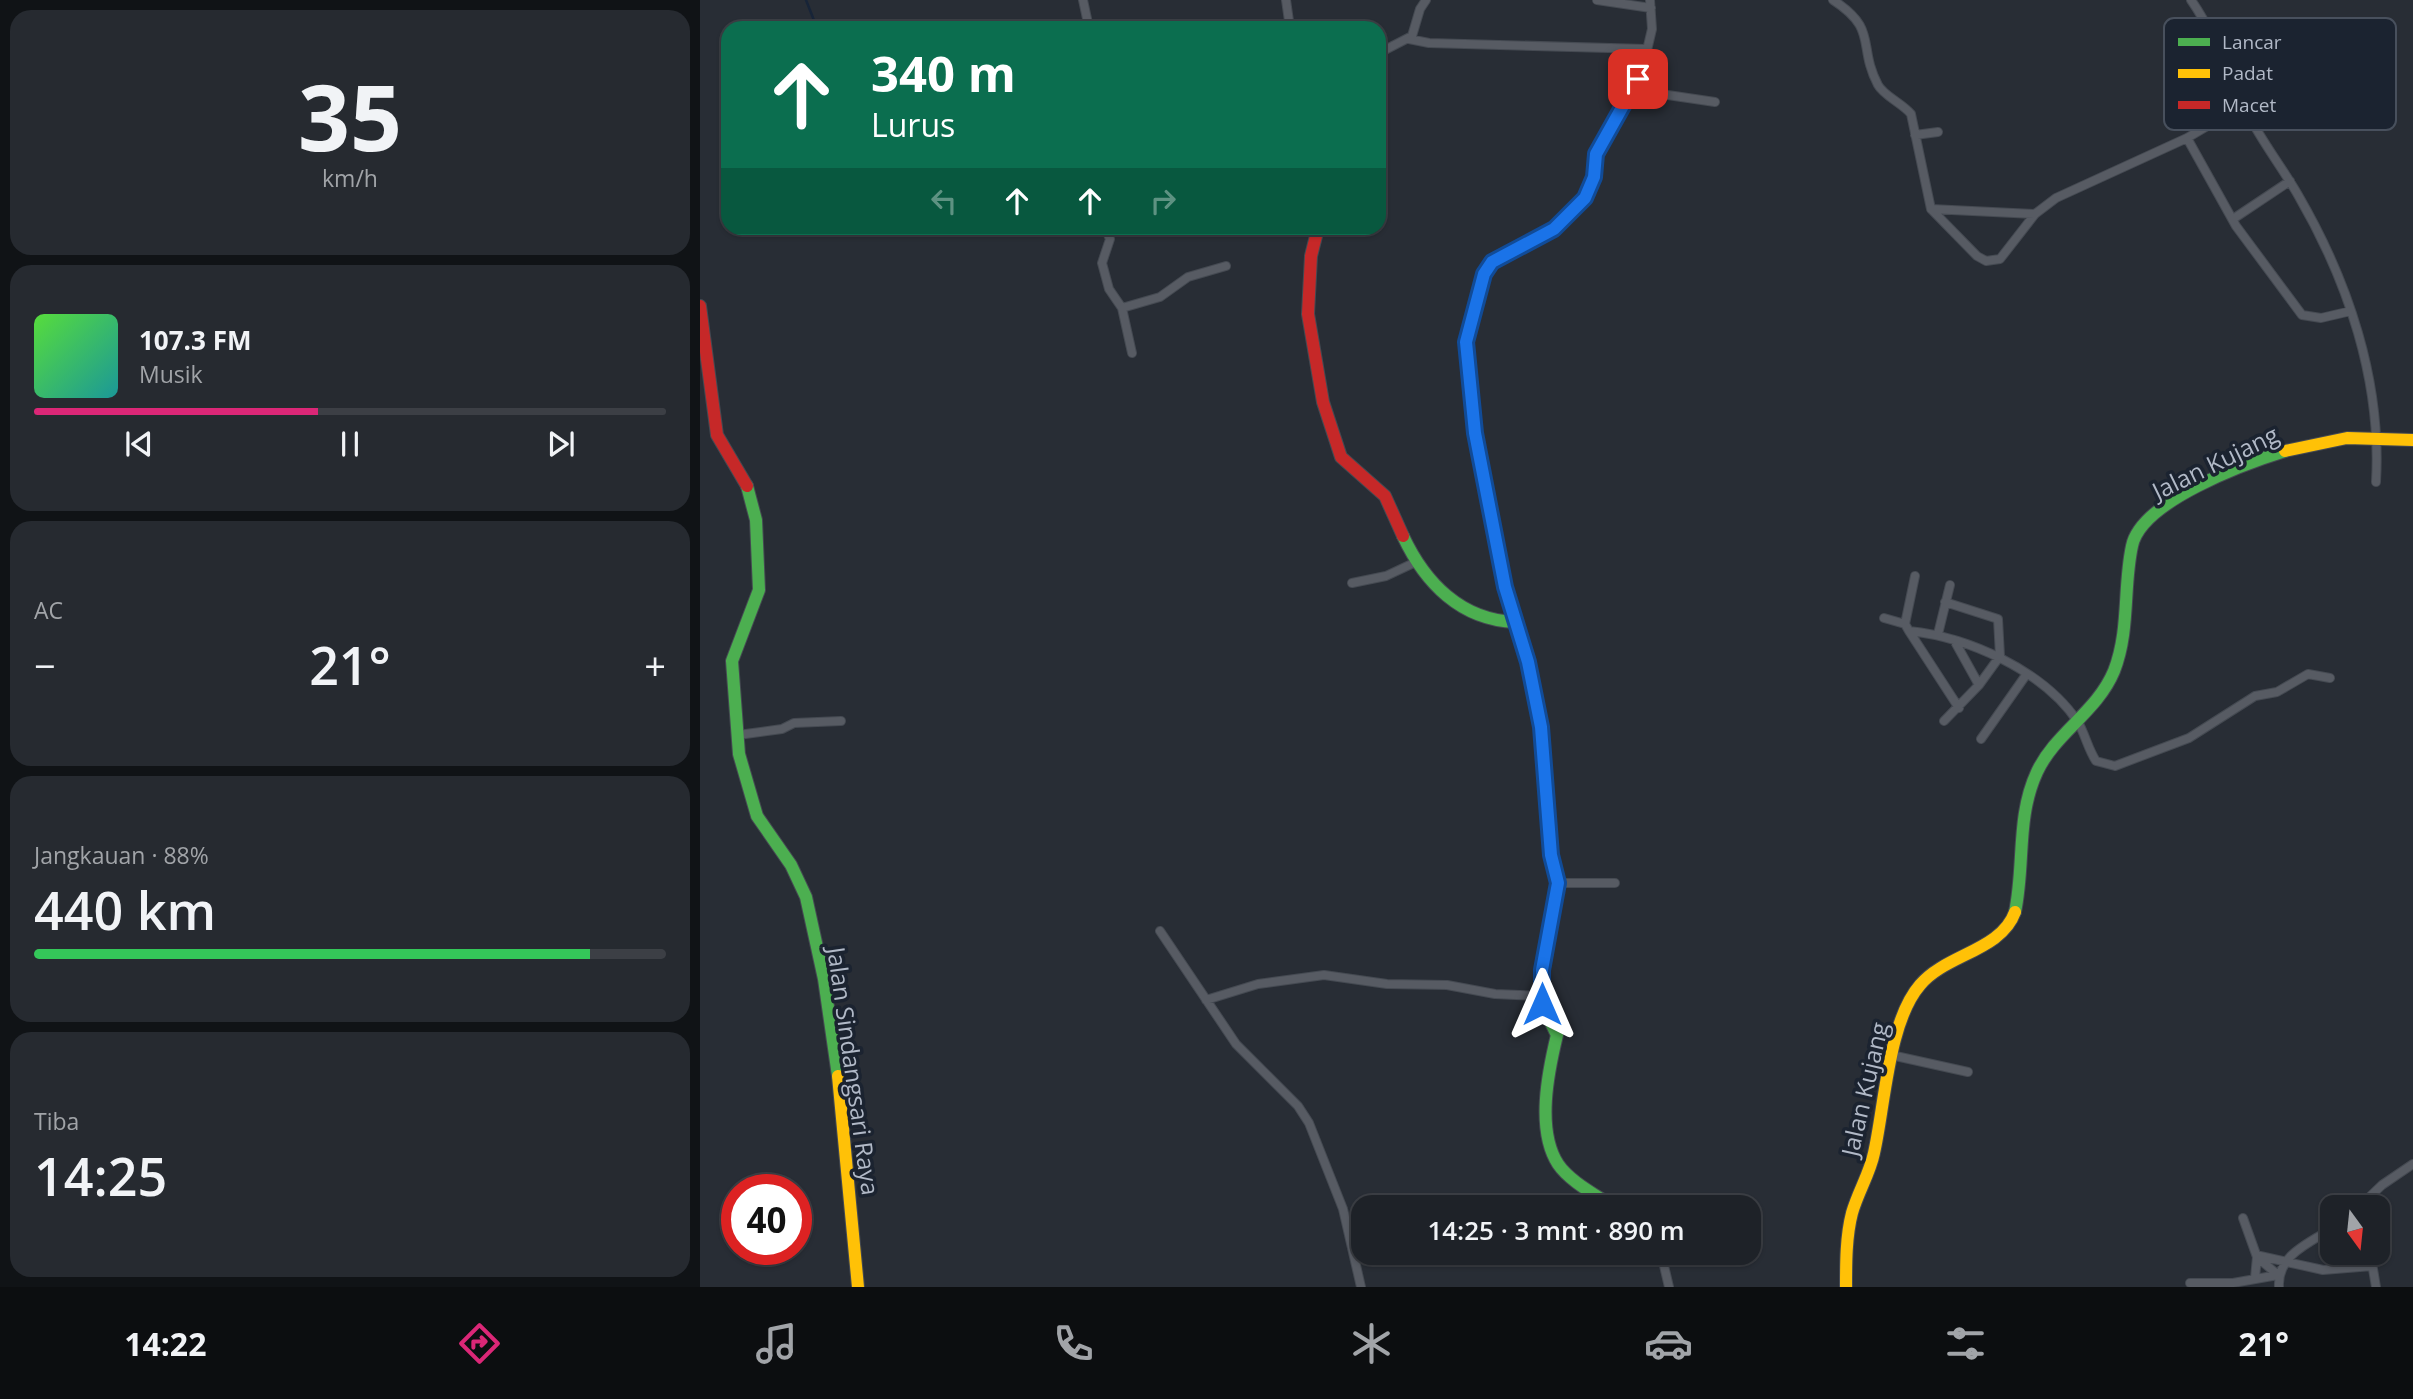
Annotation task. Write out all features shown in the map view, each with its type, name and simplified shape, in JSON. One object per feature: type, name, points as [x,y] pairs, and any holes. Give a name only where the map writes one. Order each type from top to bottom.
[{"type":"street","points":[[1083,0],[1088,21]]},
{"type":"street","points":[[1286,0],[1289,21]]},
{"type":"street","points":[[1409,39],[1426,0]]},
{"type":"street","points":[[1597,0],[1651,4],[1652,29],[1634,90],[1601,144],[1591,188],[1585,198],[1554,229],[1492,262],[1484,274],[1468,332],[1475,433],[1505,587],[1528,662],[1541,727],[1551,855],[1558,883],[1540,996],[1557,1035],[1547,1076],[1546,1124],[1557,1163],[1597,1195]]},
{"type":"street","points":[[1833,0],[1853,13],[1864,30],[1870,62],[1879,88],[1902,103],[1911,114],[1931,209],[1977,256],[1994,261],[2006,253],[2035,214],[2056,198],[2201,130]]},
{"type":"street","points":[[2191,0],[2200,18]]},
{"type":"street","points":[[1386,50],[1409,39],[1429,43],[1646,49]]},
{"type":"street","points":[[1634,90],[1715,102]]},
{"type":"street","points":[[2259,130],[2325,245],[2351,312],[2371,382],[2376,482]]},
{"type":"street","points":[[1915,135],[1938,132]]},
{"type":"street","points":[[2187,138],[2232,219],[2302,315],[2312,318],[2351,312]]},
{"type":"street","points":[[2232,219],[2290,181]]},
{"type":"street","points":[[1931,209],[2035,214]]},
{"type":"street","points":[[1108,235],[1110,239],[1102,263],[1109,289],[1122,308],[1132,353]]},
{"type":"street","points":[[1316,235],[1309,268],[1311,339],[1316,369],[1338,448],[1346,466],[1385,495],[1418,561],[1439,592],[1489,622],[1515,622]]},
{"type":"street","points":[[1122,308],[1160,297],[1188,277],[1227,266]]},
{"type":"street","name":"Jalan Sindangsari Raya","points":[[700,306],[717,435],[749,490],[756,520],[759,590],[756,604],[739,637],[732,661],[744,777],[757,816],[791,866],[806,897],[824,979],[841,1099],[859,1287]]},
{"type":"street","name":"Jalan Kujang","points":[[1846,1287],[1849,1231],[1858,1196],[1874,1155],[1891,1055],[1908,1000],[1922,982],[2006,931],[2014,918],[2019,903],[2019,850],[2035,773],[2049,752],[2099,702],[2113,673],[2127,616],[2131,550],[2141,526],[2176,500],[2270,454],[2322,441],[2374,435],[2413,440]]},
{"type":"street","points":[[1352,583],[1386,576],[1418,561]]},
{"type":"street","points":[[1915,576],[1907,628],[1959,708]]},
{"type":"street","points":[[1938,634],[1950,585]]},
{"type":"street","points":[[1944,721],[1979,685],[2000,656],[1998,619],[1945,602]]},
{"type":"street","points":[[1884,618],[1907,628],[1938,634],[2000,656],[2058,699],[2078,723],[2096,761],[2115,766],[2189,738],[2255,696],[2277,692],[2308,674],[2330,678]]},
{"type":"street","points":[[1954,640],[1979,685]]},
{"type":"street","points":[[1981,740],[2026,675]]},
{"type":"street","points":[[738,735],[782,729],[794,723],[841,721]]},
{"type":"street","points":[[1558,883],[1615,883]]},
{"type":"street","points":[[1160,931],[1241,1050],[1298,1106],[1309,1123],[1343,1209],[1361,1287]]},
{"type":"street","points":[[1206,1000],[1258,984],[1324,975],[1387,984],[1447,985],[1495,994],[1540,996]]},
{"type":"street","points":[[1891,1055],[1968,1072]]},
{"type":"street","points":[[2372,1195],[2413,1164]]},
{"type":"street","points":[[2243,1218],[2257,1257],[2255,1278]]},
{"type":"street","points":[[2279,1287],[2278,1275],[2285,1261],[2320,1237]]},
{"type":"street","points":[[2257,1257],[2336,1271],[2372,1266],[2376,1287]]},
{"type":"street","points":[[2257,1257],[2278,1275]]},
{"type":"street","points":[[1664,1265],[1669,1287]]},
{"type":"street","points":[[2190,1283],[2223,1284],[2278,1275]]},
{"type":"waterway","points":[[806,0],[814,21]]},
{"type":"traffic: fast","points":[[2015,912],[2023,824],[2030,789],[2045,758],[2097,699],[2114,671],[2122,640],[2129,561],[2140,529],[2154,514],[2197,486],[2285,451]]},
{"type":"traffic: fast","points":[[747,486],[756,520],[759,590],[732,661],[739,754],[757,816],[791,865],[806,897],[824,979],[838,1076]]},
{"type":"traffic: fast","points":[[1403,536],[1422,569],[1447,596],[1478,614],[1515,622],[1528,662],[1541,727],[1551,855],[1558,883],[1541,986],[1542,1005],[1557,1035],[1546,1101],[1547,1135],[1551,1150],[1563,1171],[1595,1195]]},
{"type":"traffic: slow","points":[[2285,451],[2347,438],[2413,440]]},
{"type":"traffic: slow","points":[[1846,1287],[1850,1222],[1872,1160],[1894,1042],[1909,1001],[1931,975],[1998,936],[2015,912]]},
{"type":"traffic: slow","points":[[838,1076],[858,1287]]},
{"type":"traffic: jam","points":[[1316,235],[1311,256],[1308,314],[1323,402],[1341,457],[1385,496],[1403,536]]},
{"type":"traffic: jam","points":[[700,306],[717,435],[747,486]]},
{"type":"route","points":[[1542,1004],[1542,970],[1558,883],[1551,855],[1541,727],[1528,662],[1505,587],[1472,415],[1466,342],[1484,274],[1492,262],[1504,254],[1559,226],[1585,198],[1594,177],[1596,154],[1628,103],[1638,79]]}]
